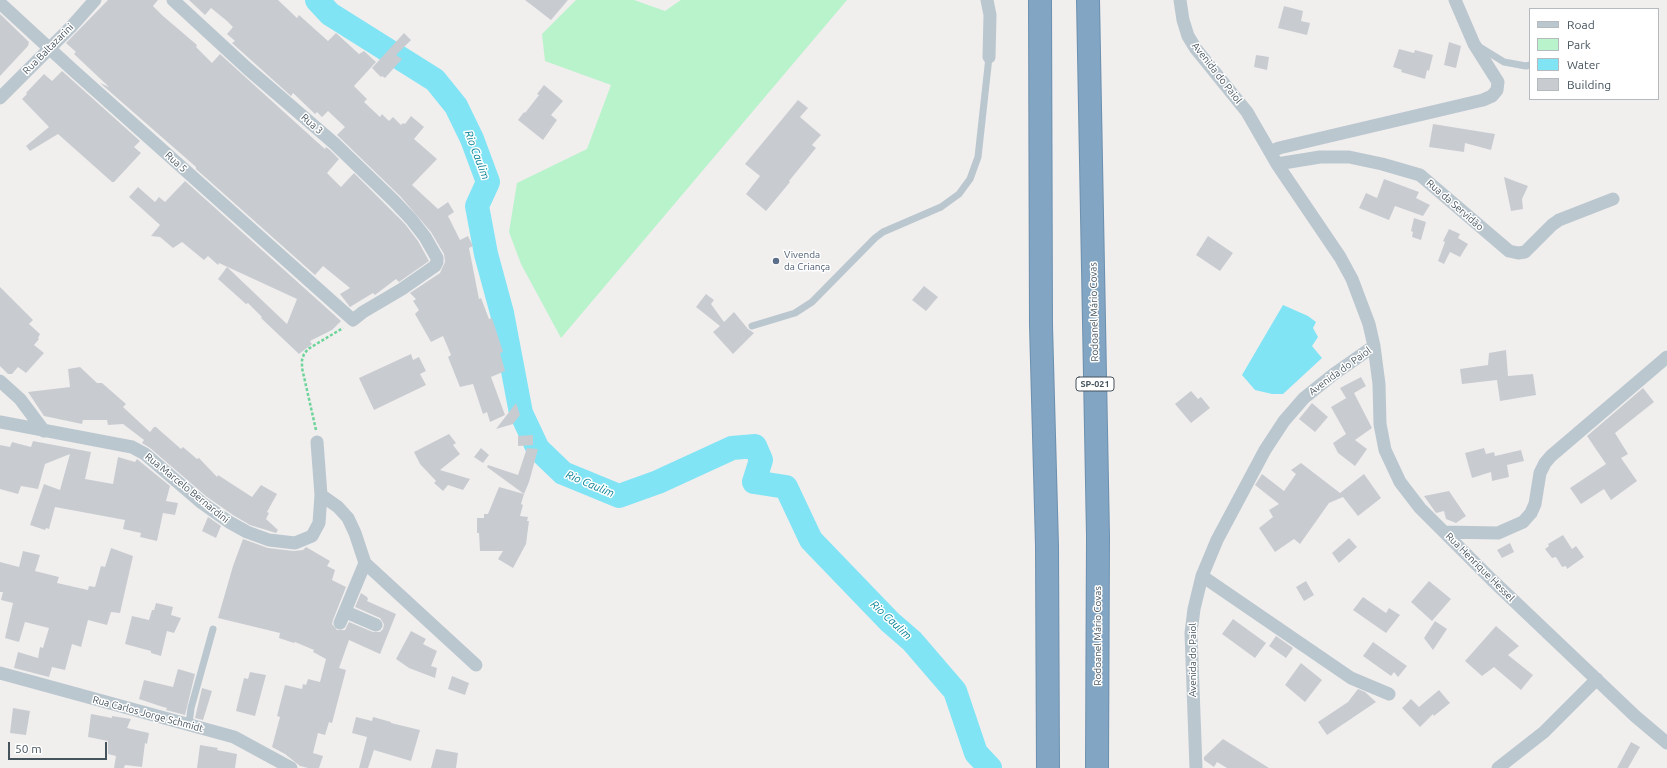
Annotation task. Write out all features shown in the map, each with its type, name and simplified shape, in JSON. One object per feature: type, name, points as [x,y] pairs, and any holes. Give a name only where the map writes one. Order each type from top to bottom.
[{"type":"highway","points":[[1040,0],[1041,325],[1047,546],[1048,768]]},
{"type":"highway","name":"Rodoanel Mário Covas","points":[[1088,0],[1098,536],[1097,768]]},
{"type":"street","name":"Rua Baltazarini","points":[[0,98],[95,0]]},
{"type":"street","name":"Rua 3","points":[[173,0],[248,69],[335,144],[394,201],[425,237],[436,256],[437,262],[435,266],[402,289],[352,320]]},
{"type":"street","points":[[987,0],[990,15],[989,57]]},
{"type":"street","name":"Avenida do Paiol","points":[[1180,0],[1183,20],[1188,36],[1196,49],[1247,112],[1277,164],[1337,252],[1352,279],[1369,324],[1374,346],[1334,374],[1304,398],[1284,421],[1261,457],[1217,540],[1202,576],[1194,609],[1191,633],[1196,768]]},
{"type":"street","points":[[1270,152],[1279,148],[1483,100],[1492,96],[1497,90],[1498,82],[1474,44],[1455,0]]},
{"type":"street","name":"Rua 5","points":[[0,3],[352,320]]},
{"type":"street","name":"Rua da Servidão","points":[[1277,164],[1320,157],[1349,157],[1382,164],[1420,175],[1509,251],[1518,253],[1525,252],[1559,220],[1613,199]]},
{"type":"street","name":"Rua Henrique Hessel","points":[[1374,346],[1380,424],[1385,450],[1400,482],[1420,508],[1530,617],[1635,716],[1667,743]]},
{"type":"street","points":[[1445,532],[1498,533],[1523,522],[1531,513],[1535,504],[1540,473],[1545,463],[1551,456],[1667,357]]},
{"type":"street","points":[[0,381],[20,399],[44,431]]},
{"type":"street","name":"Rua Marcelo Bernardini","points":[[0,422],[132,447],[145,454],[215,513],[242,530],[269,540],[295,543],[312,536],[320,523],[321,495],[317,442]]},
{"type":"street","points":[[321,495],[338,507],[348,518],[355,533],[365,563],[476,665]]},
{"type":"street","points":[[365,563],[343,618],[376,625]]},
{"type":"street","points":[[1202,576],[1351,678],[1389,694]]},
{"type":"street","name":"Rua Carlos Jorge Schmidt","points":[[0,673],[234,737],[291,768]]},
{"type":"street","points":[[1498,768],[1544,732],[1596,679]]},
{"type":"lane","points":[[1474,44],[1504,62],[1529,65]]},
{"type":"lane","points":[[752,326],[795,313],[812,302],[865,248],[883,232],[942,207],[959,194],[970,179],[978,157],[989,57]]},
{"type":"lane","points":[[189,724],[191,708],[213,629]]},
{"type":"path","points":[[317,442],[313,416],[302,368],[302,360],[308,349],[339,331],[352,320]]},
{"type":"green space","points":[[576,0],[634,0],[665,11],[681,0],[847,0],[561,338],[521,264],[509,232],[517,183],[587,149],[611,85],[545,61],[542,34]]},
{"type":"water","points":[[1283,305],[1308,316],[1316,322],[1313,328],[1318,337],[1312,346],[1322,358],[1283,394],[1272,394],[1255,390],[1242,375]]},
{"type":"building","points":[[108,0],[158,0],[153,6],[197,45],[196,47],[212,63],[220,54],[325,149],[326,147],[339,159],[327,173],[341,187],[354,173],[405,224],[418,241],[429,261],[399,282],[396,279],[375,295],[373,293],[350,307],[340,294],[350,288],[323,266],[315,275],[196,169],[196,167],[100,83],[109,87],[74,54],[76,52],[66,43]]},
{"type":"building","points":[[189,0],[278,0],[297,18],[299,15],[328,41],[336,33],[359,54],[364,51],[376,62],[354,86],[367,99],[364,102],[380,117],[382,114],[389,121],[393,117],[401,125],[403,123],[405,124],[411,116],[424,127],[414,139],[437,159],[412,185],[438,209],[448,202],[454,212],[448,216],[460,240],[468,236],[473,246],[469,248],[479,299],[481,298],[489,319],[492,318],[503,352],[500,353],[505,371],[491,377],[505,415],[490,422],[487,412],[483,414],[473,384],[460,387],[448,357],[451,355],[443,336],[431,342],[415,314],[419,310],[413,301],[416,299],[410,293],[440,273],[445,262],[444,254],[431,232],[400,196],[337,135],[345,127],[328,111],[322,117],[317,112],[315,114],[293,93],[291,96],[232,43],[235,41],[227,34],[233,27],[227,21],[211,8],[205,15]]},
{"type":"building","points":[[525,0],[568,0],[551,20]]},
{"type":"building","points":[[1284,6],[1303,11],[1301,21],[1310,23],[1307,35],[1278,28]]},
{"type":"building","points":[[0,14],[29,42],[28,46],[0,76]]},
{"type":"building","points":[[404,33],[411,40],[396,55],[402,59],[385,78],[382,76],[381,77],[372,68]]},
{"type":"building","points":[[1449,42],[1461,46],[1456,68],[1444,65]]},
{"type":"building","points":[[1399,49],[1414,53],[1415,50],[1433,55],[1429,71],[1427,70],[1425,79],[1401,72],[1402,70],[1393,67]]},
{"type":"building","points":[[1256,55],[1269,57],[1267,70],[1254,67]]},
{"type":"building","points":[[62,71],[140,141],[134,147],[141,153],[114,182],[112,182],[58,134],[30,151],[26,146],[49,127],[22,99],[44,74],[52,81]]},
{"type":"building","points":[[544,85],[563,101],[551,115],[557,120],[543,140],[518,120],[539,95],[537,94]]},
{"type":"building","points":[[798,100],[808,108],[800,117],[821,135],[812,145],[816,148],[766,211],[746,194],[760,176],[745,164]]},
{"type":"building","points":[[1433,124],[1495,134],[1491,150],[1465,143],[1464,152],[1429,147]]},
{"type":"building","points":[[1504,177],[1528,186],[1522,199],[1523,209],[1511,211]]},
{"type":"building","points":[[1384,179],[1419,192],[1416,198],[1430,205],[1423,216],[1395,206],[1389,220],[1359,208],[1366,193],[1377,198]]},
{"type":"building","points":[[185,181],[341,321],[332,330],[310,341],[312,344],[299,354],[261,318],[262,317],[248,303],[246,304],[218,279],[227,267],[287,324],[297,299],[219,263],[218,265],[208,256],[204,260],[182,242],[173,248],[160,237],[151,236],[160,225],[129,197],[138,187],[155,202],[159,197],[165,202]]},
{"type":"building","points":[[1414,218],[1426,222],[1421,240],[1412,237],[1413,232],[1411,231]]},
{"type":"building","points":[[1449,229],[1460,234],[1458,238],[1468,244],[1460,257],[1450,252],[1444,264],[1438,261],[1445,242],[1443,241]]},
{"type":"building","points":[[1208,236],[1233,253],[1220,271],[1196,255]]},
{"type":"building","points":[[924,286],[938,297],[926,311],[912,300]]},
{"type":"building","points":[[0,287],[33,320],[29,324],[40,334],[39,339],[34,345],[44,353],[26,373],[18,367],[12,374],[8,374],[0,366]]},
{"type":"building","points":[[706,294],[714,300],[711,304],[724,322],[734,312],[748,329],[754,333],[733,354],[713,332],[720,326],[696,307]]},
{"type":"building","points":[[1506,350],[1508,376],[1533,374],[1536,395],[1500,401],[1497,380],[1462,384],[1460,369],[1488,365],[1489,353]]},
{"type":"building","points":[[411,354],[413,360],[419,357],[426,371],[420,374],[426,385],[374,410],[359,378]]},
{"type":"building","points":[[80,367],[97,383],[102,383],[126,404],[123,407],[150,432],[154,427],[156,427],[181,449],[183,447],[197,459],[199,458],[217,477],[218,475],[252,497],[261,485],[277,494],[267,512],[269,513],[266,519],[278,530],[276,533],[250,525],[207,497],[150,448],[142,443],[144,440],[123,424],[108,425],[107,420],[83,420],[82,424],[44,416],[28,392],[70,387],[68,369]]},
{"type":"building","points":[[1361,377],[1366,386],[1354,393],[1372,428],[1355,440],[1367,449],[1355,466],[1338,453],[1333,443],[1346,434],[1331,407],[1348,397],[1346,398],[1340,388]]},
{"type":"building","points":[[1643,388],[1654,402],[1615,433],[1628,454],[1621,458],[1637,481],[1611,500],[1604,489],[1581,504],[1570,488],[1606,464],[1587,436]]},
{"type":"building","points":[[1191,391],[1198,399],[1201,397],[1210,408],[1191,423],[1175,404]]},
{"type":"building","points":[[516,403],[520,415],[513,424],[496,429]]},
{"type":"building","points":[[1312,403],[1328,417],[1315,432],[1299,419]]},
{"type":"building","points":[[449,434],[456,443],[453,445],[460,454],[440,470],[470,479],[463,490],[448,485],[443,491],[434,483],[436,481],[420,464],[414,452]]},
{"type":"building","points":[[533,435],[533,445],[518,446],[518,436]]},
{"type":"building","points":[[33,441],[91,452],[85,479],[113,484],[118,457],[135,462],[137,459],[170,486],[166,501],[178,503],[175,515],[163,513],[157,541],[140,537],[141,533],[123,529],[125,520],[55,507],[49,529],[46,528],[45,530],[30,525],[44,484],[60,490],[70,454],[45,464],[38,489],[21,486],[18,494],[0,489],[0,445],[10,447],[12,442],[31,447]]},
{"type":"building","points":[[481,448],[489,455],[483,463],[474,457]]},
{"type":"building","points":[[527,448],[538,449],[529,482],[524,494],[487,467],[488,465],[518,475]]},
{"type":"building","points":[[1484,448],[1486,454],[1494,452],[1495,456],[1521,450],[1524,461],[1507,465],[1509,477],[1492,481],[1491,472],[1472,478],[1465,453]]},
{"type":"building","points":[[1301,463],[1340,493],[1364,474],[1381,498],[1358,516],[1343,497],[1329,503],[1300,544],[1294,539],[1275,552],[1259,528],[1273,517],[1269,510],[1279,504],[1255,485],[1262,474],[1284,491],[1296,474],[1291,470]]},
{"type":"building","points":[[499,487],[524,494],[520,516],[528,517],[527,521],[529,521],[526,544],[513,568],[498,559],[503,551],[480,551],[479,533],[477,533],[477,518],[484,518],[484,514],[488,514]]},
{"type":"building","points":[[1449,491],[1466,516],[1456,523],[1446,519],[1444,511],[1436,513],[1424,496]]},
{"type":"building","points":[[208,517],[221,526],[216,538],[202,531]]},
{"type":"building","points":[[1563,535],[1572,549],[1576,546],[1584,557],[1567,569],[1566,566],[1562,567],[1556,557],[1552,558],[1545,549],[1549,546],[1548,544]]},
{"type":"building","points":[[1349,538],[1357,547],[1339,563],[1332,553]]},
{"type":"building","points":[[243,539],[268,548],[294,551],[303,550],[306,547],[330,561],[327,566],[335,570],[332,580],[346,587],[332,624],[337,630],[345,630],[349,622],[373,632],[380,632],[383,629],[384,624],[380,618],[355,607],[361,593],[367,597],[367,601],[396,614],[380,654],[349,640],[339,668],[346,670],[332,723],[329,722],[325,735],[318,733],[313,753],[323,756],[319,768],[300,766],[285,754],[272,747],[280,717],[277,716],[285,685],[302,689],[303,684],[306,685],[308,679],[320,682],[326,659],[313,652],[314,650],[295,642],[294,643],[279,638],[280,633],[218,618],[233,566]]},
{"type":"building","points":[[1510,543],[1514,552],[1502,558],[1497,550]]},
{"type":"building","points":[[111,548],[133,556],[120,613],[111,612],[107,625],[88,620],[81,647],[72,644],[65,670],[52,667],[49,677],[14,668],[18,652],[38,658],[40,647],[43,648],[49,628],[25,622],[19,642],[5,638],[13,603],[1,600],[3,592],[0,592],[0,562],[19,567],[23,551],[40,555],[35,571],[59,577],[57,583],[88,590],[89,586],[95,587],[101,566],[105,567]]},
{"type":"building","points":[[1306,581],[1314,595],[1304,601],[1296,587]]},
{"type":"building","points":[[1429,581],[1451,599],[1432,621],[1411,602]]},
{"type":"building","points":[[1363,597],[1386,613],[1389,608],[1400,615],[1386,633],[1353,610]]},
{"type":"building","points":[[156,603],[173,607],[171,615],[181,618],[174,633],[167,631],[161,656],[151,653],[151,651],[125,644],[132,616],[149,620]]},
{"type":"building","points":[[1233,619],[1266,643],[1255,658],[1222,634]]},
{"type":"building","points":[[1435,621],[1447,629],[1433,650],[1424,638]]},
{"type":"building","points":[[1496,626],[1519,646],[1508,655],[1533,675],[1521,690],[1494,667],[1482,676],[1465,661]]},
{"type":"building","points":[[411,631],[426,639],[423,644],[437,651],[431,666],[437,668],[435,678],[409,668],[396,659]]},
{"type":"building","points":[[1276,636],[1293,648],[1286,658],[1269,646]]},
{"type":"building","points":[[1373,642],[1407,666],[1398,677],[1394,672],[1391,676],[1363,656]]},
{"type":"building","points":[[1301,663],[1322,680],[1305,702],[1285,685]]},
{"type":"building","points":[[178,669],[195,674],[185,715],[166,710],[167,708],[139,699],[144,680],[173,687]]},
{"type":"building","points":[[250,672],[266,675],[255,716],[236,711],[244,678],[248,679]]},
{"type":"building","points":[[452,676],[469,683],[465,695],[448,689]]},
{"type":"building","points":[[202,688],[212,691],[203,720],[195,718]]},
{"type":"building","points":[[1358,689],[1365,692],[1376,702],[1327,735],[1318,722],[1348,702]]},
{"type":"building","points":[[1439,690],[1450,703],[1434,716],[1433,714],[1420,727],[1402,708],[1411,699],[1419,707]]},
{"type":"building","points":[[13,708],[30,711],[26,735],[10,733]]},
{"type":"building","points":[[91,714],[112,718],[112,716],[131,719],[127,728],[149,733],[147,744],[145,743],[142,767],[125,765],[124,768],[114,768],[116,756],[108,754],[108,741],[88,737]]},
{"type":"building","points":[[356,717],[372,721],[373,717],[420,730],[411,761],[374,750],[368,768],[359,768],[367,737],[352,733]]},
{"type":"building","points":[[1223,739],[1269,768],[1227,768],[1217,762],[1214,767],[1204,760],[1204,757]]},
{"type":"building","points":[[1631,742],[1640,747],[1628,768],[1617,768]]},
{"type":"building","points":[[200,745],[218,748],[217,750],[237,754],[235,768],[197,768]]},
{"type":"building","points":[[436,749],[458,753],[456,768],[431,768]]},
{"type":"waterway","name":"Rio Caulim","points":[[317,0],[330,14],[435,80],[456,106],[472,139],[488,182],[477,206],[486,254],[502,313],[521,413],[538,449],[563,473],[619,496],[658,482],[732,448],[755,446],[761,460],[754,482],[786,487],[811,540],[890,622],[912,641],[955,691],[976,753],[990,768]]},
{"type":"place","name":"Vivenda da Criança","points":[[776,261]]}]
